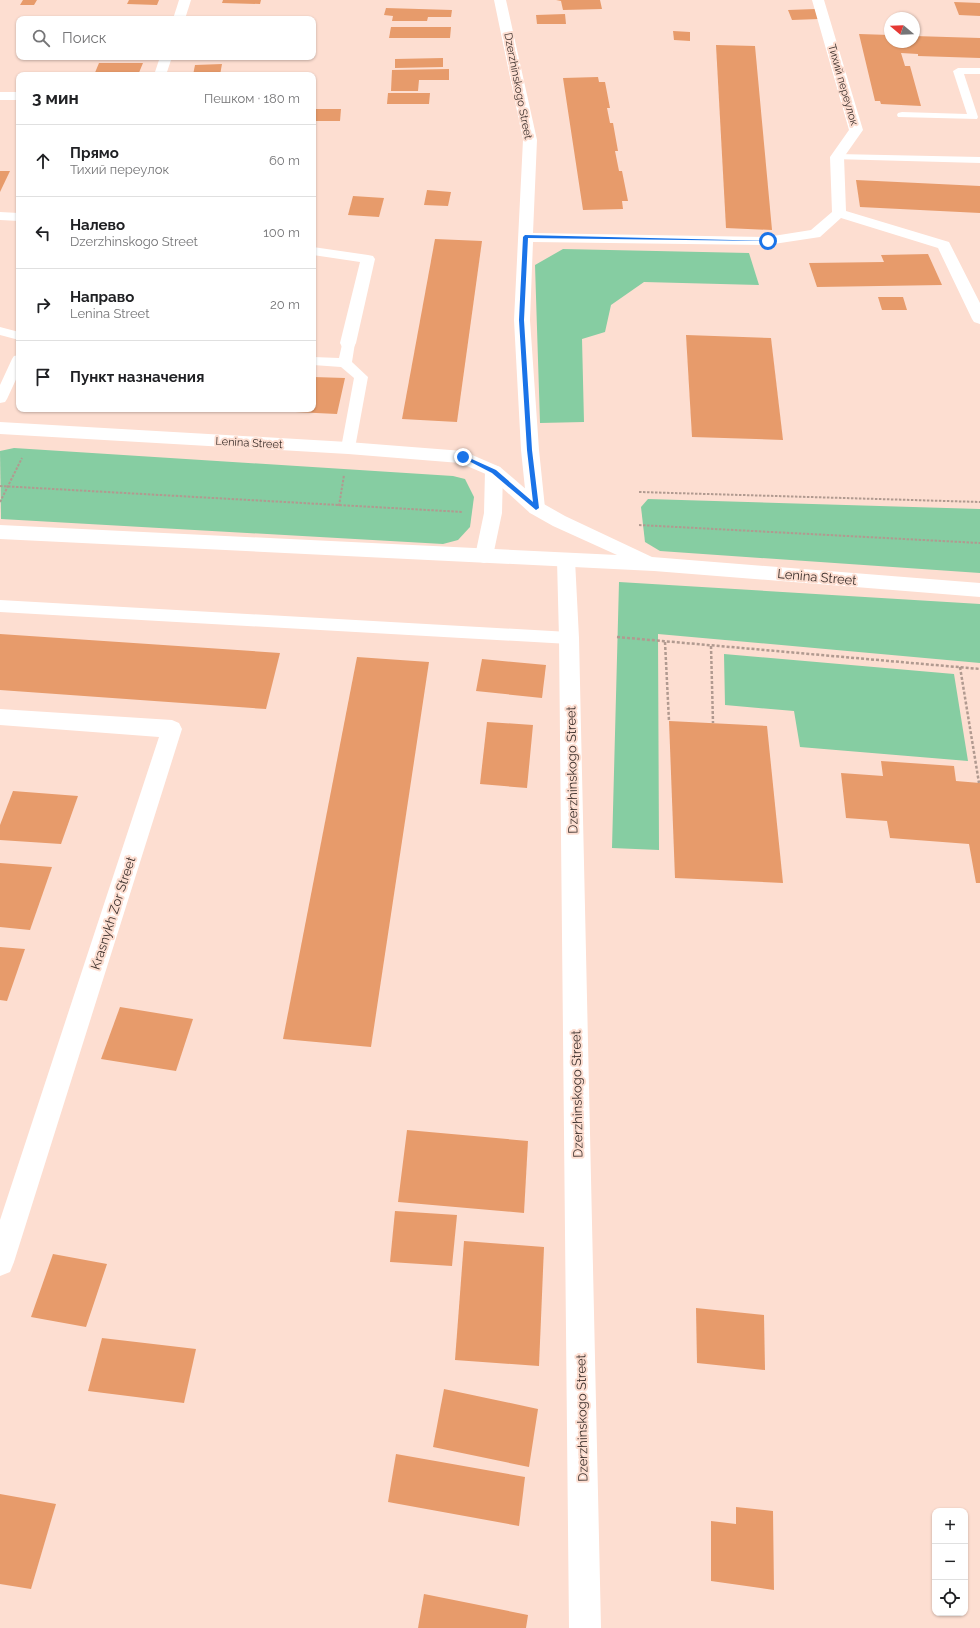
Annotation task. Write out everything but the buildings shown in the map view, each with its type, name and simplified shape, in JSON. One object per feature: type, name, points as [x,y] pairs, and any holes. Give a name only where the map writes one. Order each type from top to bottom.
[{"type":"street","points":[[180,16],[185,0]]},
{"type":"street","name":"Dzerzhinskogo Street","points":[[500,0],[530,140],[522,320],[530,450],[536,508]]},
{"type":"street","name":"Тихий переулок","points":[[818,0],[856,130],[838,157]]},
{"type":"street","points":[[161,72],[165,60]]},
{"type":"street","points":[[0,96],[16,96]]},
{"type":"street","points":[[838,157],[839,213]]},
{"type":"street","points":[[525,237],[768,241],[814,234],[839,213]]},
{"type":"street","points":[[839,213],[944,245],[980,319]]},
{"type":"street","points":[[0,216],[16,217]]},
{"type":"street","points":[[316,251],[368,259],[348,342]]},
{"type":"street","name":"Lenina Street","points":[[0,428],[348,448],[463,457],[494,471],[536,508],[559,521],[654,564]]},
{"type":"street","points":[[484,556],[493,513],[494,471]]},
{"type":"street","name":"Lenina Street","points":[[0,532],[654,564],[980,590]]},
{"type":"street","name":"Dzerzhinskogo Street","points":[[566,560],[570,638],[585,1628]]},
{"type":"street","name":"Krasnykh Zor Street","points":[[0,718],[172,729],[0,1262]]},
{"type":"lane","points":[[902,115],[973,117],[958,71],[980,72]]},
{"type":"lane","points":[[838,157],[980,160]]},
{"type":"lane","points":[[0,331],[16,335]]},
{"type":"lane","points":[[345,362],[348,342]]},
{"type":"lane","points":[[316,361],[345,362],[360,377],[348,448]]},
{"type":"lane","points":[[0,399],[16,365]]},
{"type":"lane","points":[[0,606],[570,638]]},
{"type":"path","points":[[0,502],[36,431]]},
{"type":"path","points":[[0,486],[331,506],[493,513]]},
{"type":"path","points":[[639,492],[980,502]]},
{"type":"path","points":[[638,525],[980,543]]},
{"type":"path","points":[[617,637],[980,669]]},
{"type":"path","points":[[665,642],[669,721]]},
{"type":"path","points":[[711,646],[713,723]]},
{"type":"path","points":[[960,667],[979,783]]},
{"type":"green space","points":[[563,249],[749,253],[759,285],[644,282],[611,305],[605,332],[582,339],[584,422],[540,423],[535,265]]},
{"type":"green space","points":[[14,448],[453,476],[465,479],[474,497],[470,527],[458,540],[443,544],[1,519],[0,451]]},
{"type":"green space","points":[[648,499],[980,509],[980,573],[660,551],[645,542],[641,507]]},
{"type":"green space","points":[[619,582],[980,604],[980,663],[658,634],[659,850],[612,848]]},
{"type":"green space","points":[[724,654],[954,674],[968,761],[800,747],[794,711],[725,705]]},
{"type":"route","points":[[463,457],[494,471],[536,508],[530,450],[522,320],[525,237],[768,241]]}]
